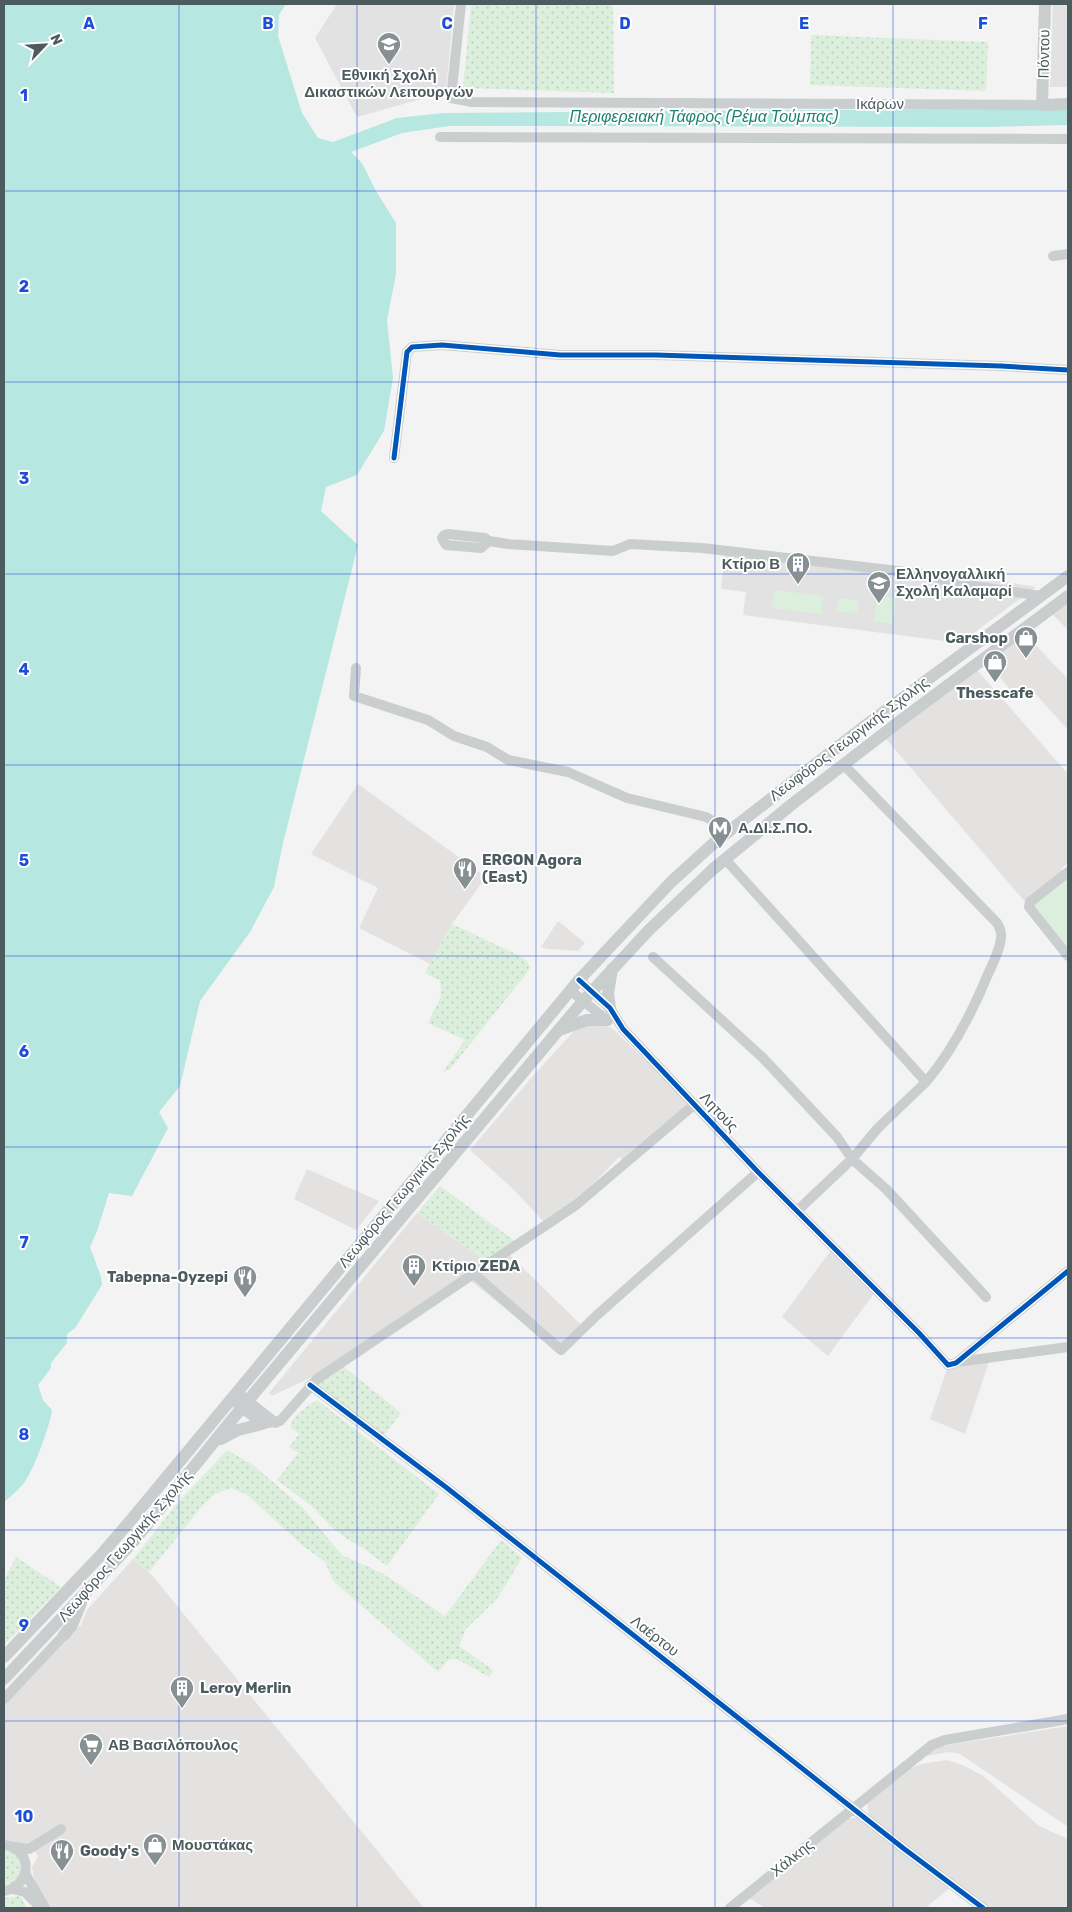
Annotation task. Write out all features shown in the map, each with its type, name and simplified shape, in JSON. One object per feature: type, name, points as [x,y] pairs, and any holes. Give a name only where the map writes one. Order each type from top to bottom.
[{"type":"main road","name":"Πόντου","points":[[1042,105],[1045,4]]},
{"type":"main road","name":"Ικάρων","points":[[1042,105],[1068,104]]},
{"type":"main road","name":"Λεωφόρος Γεωργικής Σχολής","points":[[4,1657],[101,1555],[578,980],[671,882],[730,831],[866,725],[1068,576]]},
{"type":"main road","name":"Λεωφόρος Γεωργικής Σχολής","points":[[4,1679],[132,1543],[587,996],[677,902],[725,859],[843,764],[1068,596]]},
{"type":"main road","points":[[558,1031],[581,1021],[608,1014],[608,993],[612,969]]},
{"type":"main road","points":[[214,1443],[238,1430],[262,1424]]},
{"type":"main road","points":[[64,1636],[72,1625],[79,1606],[88,1591]]},
{"type":"street","name":"Ικάρων","points":[[461,4],[451,98],[472,102],[1042,105]]},
{"type":"street","points":[[440,137],[1068,139]]},
{"type":"street","points":[[1053,256],[1068,254]]},
{"type":"street","points":[[394,458],[407,352],[412,347],[442,345],[560,355],[675,356],[1002,366],[1068,370]]},
{"type":"street","points":[[489,541],[613,551],[630,544],[726,550],[932,574],[946,582],[1041,596]]},
{"type":"street","points":[[356,668],[354,696],[428,720],[454,736],[487,747],[508,760],[568,772],[627,798],[706,817],[730,831]]},
{"type":"street","points":[[797,1211],[852,1159],[878,1128],[926,1082],[959,1036],[976,1003],[997,953],[1001,933],[997,923],[843,764]]},
{"type":"street","points":[[725,859],[926,1082]]},
{"type":"street","points":[[1067,874],[1057,879],[1030,902],[1029,908],[1068,956]]},
{"type":"street","points":[[653,957],[763,1058],[836,1137],[852,1159],[886,1189],[986,1297]]},
{"type":"street","name":"Λητούς","points":[[578,980],[587,996],[623,1029],[758,1172],[919,1333],[948,1365],[957,1362]]},
{"type":"street","name":"Λητούς","points":[[570,990],[587,996]]},
{"type":"street","points":[[234,1396],[262,1424],[276,1423],[282,1419],[310,1385],[323,1374],[576,1205],[695,1104]]},
{"type":"street","points":[[473,1273],[561,1350],[596,1316],[758,1172]]},
{"type":"street","points":[[957,1362],[1068,1271]]},
{"type":"street","points":[[957,1362],[1068,1347]]},
{"type":"street","name":"Λαέρτου","points":[[310,1385],[447,1488],[854,1809],[983,1908]]},
{"type":"street","points":[[245,1405],[276,1423]]},
{"type":"street","points":[[4,1700],[64,1636]]},
{"type":"street","name":"Χάλκης","points":[[730,1908],[854,1809],[917,1755],[932,1745],[944,1740],[1068,1719]]},
{"type":"street","points":[[9,1846],[29,1849],[61,1828]]},
{"type":"street","points":[[6,1891],[18,1886],[33,1855],[54,1839],[60,1839]]},
{"type":"street","points":[[9,1846],[22,1854],[26,1869],[45,1908]]},
{"type":"street","points":[[6,1891],[24,1892],[41,1908]]},
{"type":"shaded area","name":"Εθνική Σχολή Δικαστικών Λειτουργών","points":[[337,4],[454,4],[446,92],[357,117],[315,38]]},
{"type":"shaded area","points":[[1053,4],[1068,4],[1068,87],[1050,87]]},
{"type":"shaded area","name":"Ελληνογαλλική Σχολή Καλαμαρί","points":[[726,546],[953,573],[1036,587],[960,643],[743,615],[746,592],[721,589]]},
{"type":"shaded area","points":[[1068,603],[1068,630],[1052,614]]},
{"type":"shaded area","points":[[1025,634],[1068,679],[1068,730],[1030,688],[1018,698],[987,663]]},
{"type":"shaded area","points":[[977,670],[1068,774],[1068,863],[1061,869],[1068,879],[1026,903],[886,739]]},
{"type":"shaded area","points":[[358,784],[486,877],[452,924],[430,964],[359,928],[378,888],[311,854]]},
{"type":"shaded area","points":[[558,921],[585,943],[578,951],[541,947]]},
{"type":"shaded area","points":[[601,1024],[613,1029],[691,1104],[624,1161],[619,1157],[583,1194],[545,1223],[513,1189],[470,1150],[572,1033],[581,1026]]},
{"type":"shaded area","points":[[307,1169],[379,1201],[356,1230],[294,1199]]},
{"type":"shaded area","points":[[417,1213],[486,1261],[312,1377],[272,1396],[269,1393]]},
{"type":"shaded area","points":[[831,1250],[875,1292],[828,1356],[782,1317]]},
{"type":"shaded area","points":[[509,1254],[582,1326],[558,1351],[471,1281]]},
{"type":"shaded area","points":[[989,1362],[965,1434],[930,1419],[947,1369]]},
{"type":"shaded area","points":[[133,1559],[151,1574],[424,1908],[48,1908],[33,1873],[32,1867],[38,1856],[34,1850],[4,1840],[4,1700],[60,1642],[81,1625],[87,1610]]},
{"type":"shaded area","points":[[1068,1726],[1068,1827],[960,1754],[949,1752],[926,1756],[935,1747]]},
{"type":"shaded area","points":[[947,1760],[965,1766],[985,1777],[1039,1826],[1068,1839],[1068,1908],[989,1908],[869,1817],[867,1800],[903,1772],[921,1764]]},
{"type":"shaded area","points":[[849,1818],[857,1818],[950,1888],[925,1908],[765,1908],[747,1897]]},
{"type":"green space","points":[[471,4],[613,4],[614,93],[463,88]]},
{"type":"green space","points":[[811,35],[988,42],[986,91],[810,85]]},
{"type":"green space","points":[[774,590],[823,596],[821,614],[772,608]]},
{"type":"green space","points":[[877,596],[896,598],[892,624],[874,621]]},
{"type":"green space","points":[[838,598],[859,601],[857,613],[837,611]]},
{"type":"green space","points":[[1068,879],[1068,953],[1026,903]]},
{"type":"green space","points":[[452,924],[520,956],[527,961],[530,967],[456,1062],[450,1069],[443,1072],[465,1040],[428,1023],[441,996],[440,981],[425,973]]},
{"type":"green space","points":[[440,1186],[516,1242],[486,1261],[417,1213]]},
{"type":"green space","points":[[343,1366],[401,1413],[384,1435],[316,1385]]},
{"type":"green space","points":[[317,1400],[439,1494],[387,1566],[331,1527],[315,1509],[277,1480],[298,1453],[289,1447],[299,1434],[290,1427],[294,1418]]},
{"type":"green space","points":[[227,1450],[253,1465],[302,1507],[342,1555],[382,1573],[445,1616],[501,1540],[522,1558],[497,1599],[466,1629],[459,1646],[493,1670],[489,1677],[457,1659],[448,1660],[438,1672],[334,1582],[325,1562],[302,1545],[246,1494],[231,1488],[215,1494],[203,1505],[149,1572],[133,1559],[176,1505]]},
{"type":"green space","points":[[16,1557],[61,1587],[4,1645],[4,1581]]},
{"type":"green space","points":[[4,1849],[16,1854],[21,1871],[13,1883],[4,1886]]},
{"type":"green space","points":[[20,1896],[27,1908],[4,1908],[4,1898]]},
{"type":"water","name":"Περιφερειακή Τάφρος (Ρέμα Τούμπας)","points":[[4,4],[286,4],[279,15],[278,36],[302,113],[318,138],[333,142],[397,118],[444,113],[1068,108],[1068,125],[987,127],[449,126],[402,133],[351,152],[362,163],[376,191],[396,223],[396,274],[387,320],[393,378],[384,431],[357,475],[326,487],[321,511],[358,545],[283,843],[274,887],[250,932],[200,1001],[180,1086],[159,1112],[168,1128],[132,1196],[109,1193],[90,1247],[102,1285],[75,1328],[67,1334],[67,1343],[51,1363],[51,1368],[38,1385],[43,1400],[52,1410],[48,1426],[30,1474],[19,1489],[4,1502]]},
{"type":"cycle path","points":[[394,458],[407,352],[412,347],[442,345],[560,355],[656,355],[1001,366],[1068,370]]},
{"type":"cycle path","points":[[579,980],[610,1008],[623,1029],[758,1172],[919,1333],[948,1365],[956,1363],[1068,1271]]},
{"type":"cycle path","points":[[310,1385],[447,1488],[903,1848],[983,1908]]},
{"type":"place","name":"Εθνική Σχολή Δικαστικών Λειτουργών","points":[[389,65]]},
{"type":"place","name":"Κτίριο Β","points":[[798,585]]},
{"type":"place","name":"Ελληνογαλλική Σχολή Καλαμαρί","points":[[879,604]]},
{"type":"place","name":"Carshop","points":[[1026,659]]},
{"type":"place","name":"Thesscafe","points":[[995,683]]},
{"type":"place","name":"Α.ΔΙ.Σ.ΠΟ.","points":[[720,849]]},
{"type":"place","name":"ERGON Agora (East)","points":[[465,890]]},
{"type":"place","name":"Κτίριο ZEDA","points":[[414,1287]]},
{"type":"place","name":"Tabepna-Oyzepi","points":[[245,1298]]},
{"type":"place","name":"Leroy Merlin","points":[[182,1709]]},
{"type":"place","name":"ΑΒ Βασιλόπουλος","points":[[91,1766]]},
{"type":"place","name":"Μουστάκας","points":[[155,1866]]},
{"type":"place","name":"Goody's","points":[[62,1872]]}]
